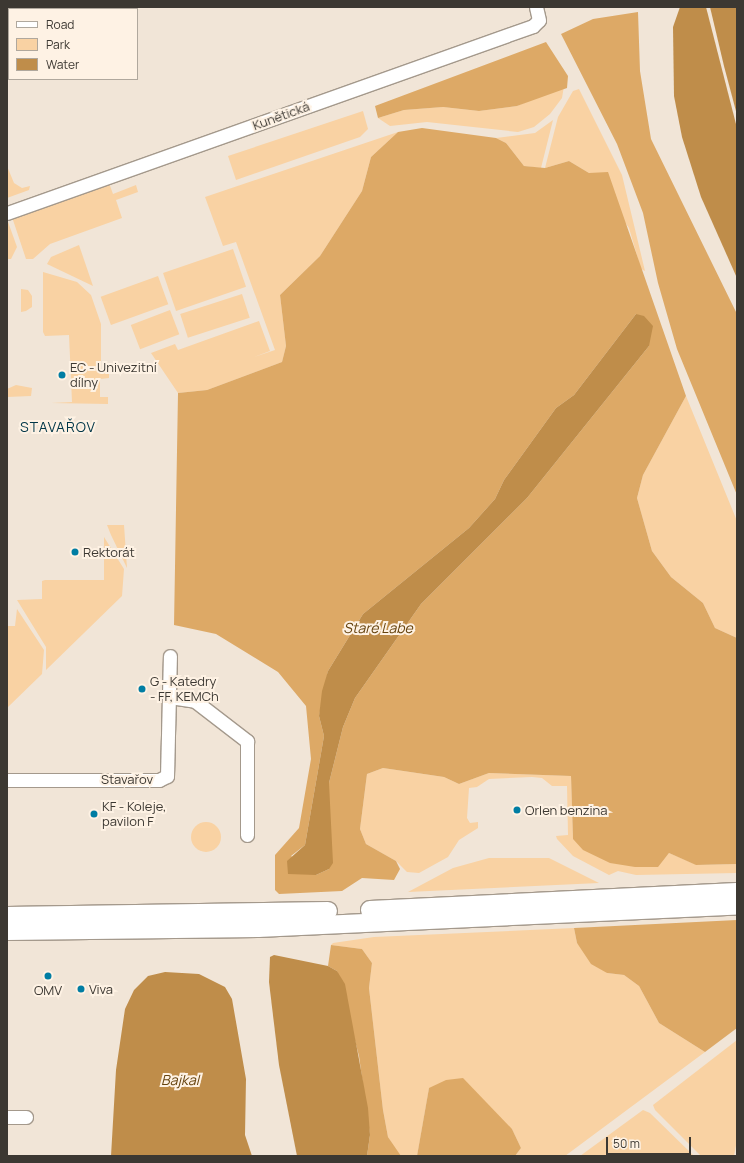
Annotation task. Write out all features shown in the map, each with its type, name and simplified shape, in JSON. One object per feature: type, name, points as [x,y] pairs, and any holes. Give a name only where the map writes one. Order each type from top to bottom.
[{"type":"main road","points":[[7,916],[265,914],[737,892]]},
{"type":"main road","points":[[7,931],[258,928],[737,905]]},
{"type":"street","name":"Kunětická","points":[[7,213],[533,26],[539,20],[536,7]]},
{"type":"street","name":"Stavařov","points":[[7,780],[163,779],[169,765],[170,656]]},
{"type":"street","points":[[170,697],[195,701],[247,741],[247,835]]},
{"type":"street","points":[[7,1117],[26,1117]]},
{"type":"green space","points":[[564,86],[562,98],[550,114],[534,127],[518,132],[427,122],[390,126],[378,118],[404,110],[443,107],[479,111],[517,106]]},
{"type":"green space","points":[[579,89],[622,175],[645,271],[641,269],[629,228],[589,173],[569,161],[545,168],[558,117],[573,91]]},
{"type":"green space","points":[[363,111],[368,129],[360,137],[236,180],[228,156]]},
{"type":"green space","points":[[553,120],[541,168],[524,166],[506,143],[496,138],[535,133]]},
{"type":"green space","points":[[398,132],[371,157],[362,191],[320,256],[280,295],[286,346],[282,362],[207,390],[178,393],[151,353],[175,344],[178,350],[259,321],[270,351],[254,357],[275,350],[236,242],[223,246],[205,197]]},
{"type":"green space","points":[[7,166],[14,183],[22,188],[30,186],[29,190],[7,198]]},
{"type":"green space","points":[[109,183],[113,194],[136,185],[138,192],[116,200],[122,218],[50,244],[33,259],[26,259],[12,217]]},
{"type":"green space","points":[[7,219],[17,247],[11,259],[7,259]]},
{"type":"green space","points":[[79,245],[93,286],[47,264],[51,257]]},
{"type":"green space","points":[[233,249],[246,287],[176,311],[163,273]]},
{"type":"green space","points":[[43,272],[77,282],[91,295],[101,324],[101,372],[109,372],[109,378],[100,379],[100,397],[108,397],[108,404],[51,403],[72,402],[69,335],[45,336],[43,332]]},
{"type":"green space","points":[[158,276],[168,304],[111,325],[101,297]]},
{"type":"green space","points":[[21,289],[28,290],[32,296],[32,307],[21,312]]},
{"type":"green space","points":[[242,294],[250,318],[188,338],[180,314]]},
{"type":"green space","points":[[170,310],[179,334],[140,349],[131,325]]},
{"type":"green space","points":[[16,385],[32,388],[31,396],[7,397],[7,389]]},
{"type":"green space","points":[[686,396],[737,521],[737,638],[715,628],[703,603],[671,577],[652,551],[637,498],[643,475]]},
{"type":"green space","points":[[107,525],[124,525],[127,568],[111,535]]},
{"type":"green space","points":[[104,537],[124,569],[122,596],[46,670],[46,647],[17,600],[42,599],[42,581],[45,580],[104,580]]},
{"type":"green space","points":[[17,609],[44,650],[42,674],[7,708],[7,626],[15,626]]},
{"type":"green space","points":[[383,768],[444,777],[459,784],[489,773],[571,776],[573,839],[664,859],[669,853],[697,865],[737,864],[737,873],[636,875],[618,871],[609,875],[573,856],[557,839],[556,836],[568,835],[567,786],[552,786],[542,778],[532,777],[489,779],[477,787],[469,788],[467,818],[470,823],[478,822],[478,828],[459,840],[448,857],[419,873],[407,872],[396,861],[366,844],[360,829],[367,774]]},
{"type":"green space","points":[[206,822],[217,826],[221,837],[217,848],[206,852],[195,848],[191,837],[195,826]]},
{"type":"green space","points":[[489,858],[549,858],[599,883],[408,892],[453,868]]},
{"type":"green space","points":[[574,928],[577,943],[607,973],[624,975],[639,986],[659,1023],[705,1052],[565,1156],[515,1156],[521,1148],[512,1129],[429,1088],[417,1156],[400,1156],[388,1137],[383,1110],[369,988],[372,963],[362,949],[331,945],[333,943],[374,937]]},
{"type":"green space","points":[[737,1040],[737,1140],[734,1156],[701,1156],[655,1110],[653,1105]]},
{"type":"green space","points":[[643,1110],[650,1113],[694,1156],[580,1156]]},
{"type":"shaded area","points":[[638,12],[640,71],[651,139],[737,314],[737,495],[677,349],[658,283],[643,213],[617,144],[561,34],[593,19]]},
{"type":"shaded area","points":[[546,42],[568,76],[567,88],[517,106],[479,111],[443,107],[404,110],[378,118],[375,106]]},
{"type":"shaded area","points":[[422,128],[496,138],[506,143],[524,166],[545,168],[569,161],[589,173],[608,172],[686,396],[643,475],[637,498],[652,551],[671,577],[703,603],[715,628],[737,638],[737,864],[696,865],[669,853],[658,867],[635,867],[610,863],[583,850],[573,839],[571,776],[489,773],[459,784],[444,777],[383,768],[367,774],[360,829],[366,844],[396,861],[400,869],[394,880],[362,878],[342,891],[279,894],[275,890],[275,855],[299,828],[311,759],[306,706],[278,672],[216,634],[174,625],[178,393],[207,390],[282,362],[286,346],[280,295],[320,256],[362,191],[371,157],[398,132]],"holes":[[[636,314],[649,346],[527,498],[421,604],[355,698],[343,727],[329,783],[329,869],[316,875],[291,856],[305,845],[324,736],[319,716],[328,671],[363,614],[469,528],[495,499],[504,480],[556,408],[574,395]]]},
{"type":"shaded area","points":[[737,920],[737,1028],[705,1052],[659,1023],[639,986],[624,975],[607,973],[591,964],[577,943],[574,928]]},
{"type":"shaded area","points":[[331,945],[362,949],[372,963],[369,988],[383,1110],[388,1137],[401,1156],[367,1156],[370,1135],[359,1056],[337,971],[328,966]]},
{"type":"shaded area","points":[[463,1078],[512,1129],[521,1148],[515,1156],[417,1156],[429,1088],[446,1080]]},
{"type":"water","points":[[680,7],[706,7],[737,128],[737,278],[701,197],[682,137],[674,96],[673,27]]},
{"type":"water","points":[[710,7],[737,7],[737,115],[724,66]]},
{"type":"water","name":"Staré Labe","points":[[636,314],[644,316],[653,326],[649,346],[527,498],[421,604],[355,698],[343,727],[329,783],[333,863],[329,869],[316,875],[288,874],[287,861],[305,845],[324,736],[319,716],[322,691],[328,671],[363,614],[469,528],[495,499],[504,480],[556,408],[574,395]]},
{"type":"water","points":[[274,955],[328,966],[337,971],[345,984],[368,1108],[370,1135],[367,1156],[297,1156],[279,1065],[269,982],[270,957]]},
{"type":"water","name":"Bajkal","points":[[165,972],[199,974],[225,987],[232,999],[246,1079],[245,1135],[252,1156],[111,1156],[116,1070],[125,1009],[134,990],[148,976]]},
{"type":"place","name":"EC - Univezitní dílny","points":[[62,375]]},
{"type":"place","name":"Rektorát","points":[[75,552]]},
{"type":"place","name":"G - Katedry - FF, KEMCh","points":[[142,689]]},
{"type":"place","name":"Orlen benzina","points":[[517,810]]},
{"type":"place","name":"KF - Koleje, pavilon F","points":[[94,814]]},
{"type":"place","name":"OMV","points":[[48,976]]},
{"type":"place","name":"Viva","points":[[81,989]]},
{"type":"district","name":"STAVAŘOV","points":[[58,427]]}]
